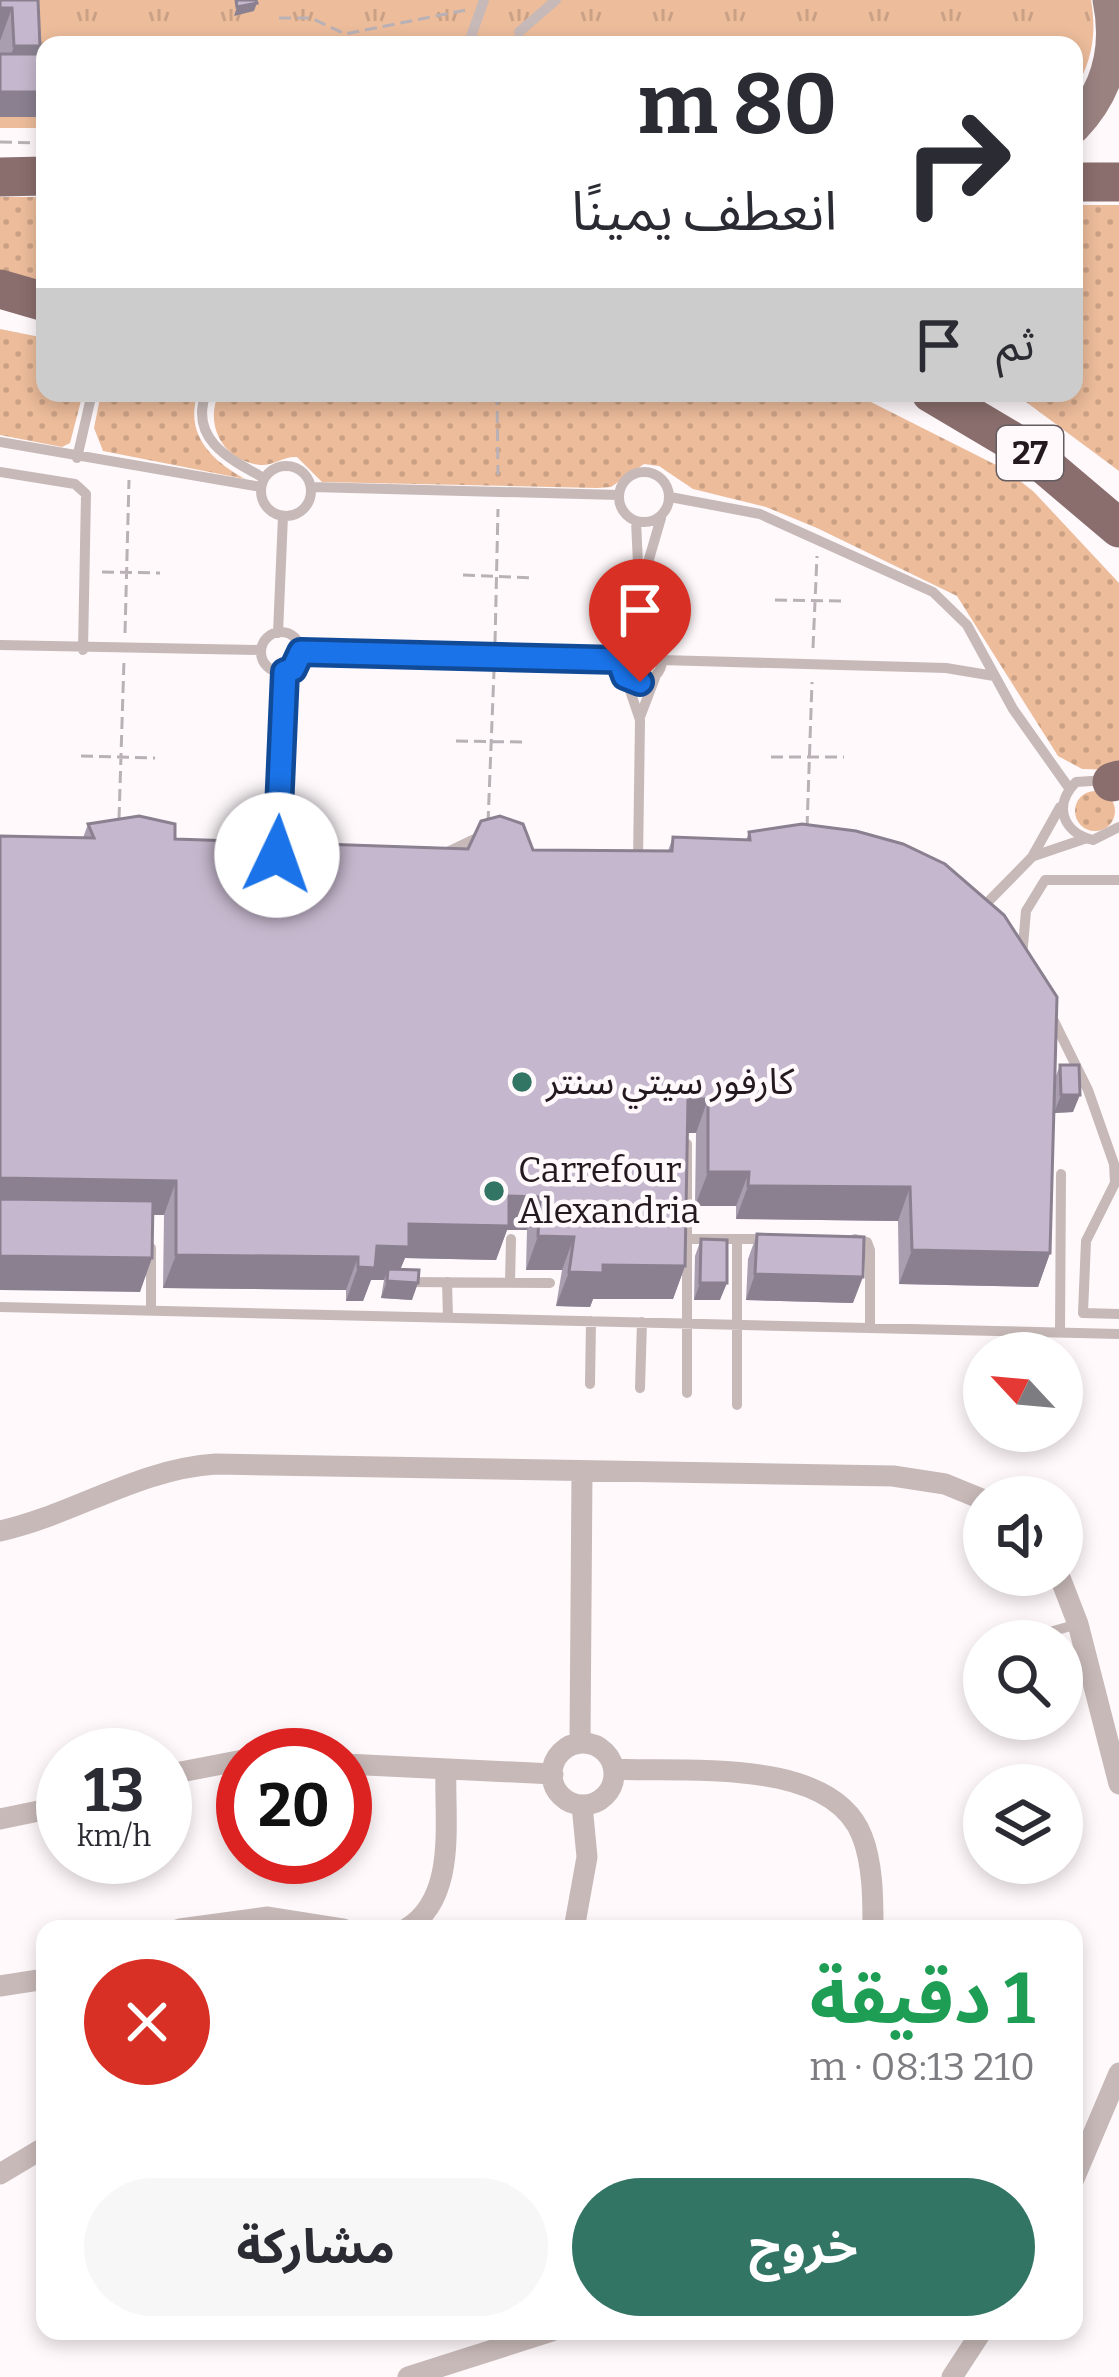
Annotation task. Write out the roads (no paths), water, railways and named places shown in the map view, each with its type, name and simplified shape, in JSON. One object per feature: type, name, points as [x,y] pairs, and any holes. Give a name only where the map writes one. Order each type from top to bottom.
[{"type":"highway","points":[[0,177],[36,176]]},
{"type":"highway","points":[[1083,182],[1119,182]]},
{"type":"highway","points":[[0,289],[36,299]]},
{"type":"highway","name":"27","points":[[946,402],[1027,451],[1119,528]]},
{"type":"main road","points":[[1083,116],[1097,98],[1109,68],[1114,36],[1108,0]]},
{"type":"street","points":[[0,1531],[54,1517],[141,1478],[195,1466],[920,1478],[963,1493]]},
{"type":"street","points":[[580,1743],[582,1472]]},
{"type":"street","points":[[1083,1644],[1119,1784]]},
{"type":"street","points":[[580,1743],[600,1748],[614,1769],[607,1794],[582,1805],[560,1794],[553,1774],[560,1753],[580,1743]]},
{"type":"street","points":[[372,1765],[553,1774]]},
{"type":"street","points":[[416,1920],[433,1904],[442,1880],[446,1769]]},
{"type":"street","points":[[614,1769],[774,1777],[826,1795],[848,1814],[863,1838],[872,1920]]},
{"type":"street","points":[[576,1920],[587,1857],[582,1805]]},
{"type":"street","points":[[0,1819],[36,1812]]},
{"type":"street","points":[[246,1920],[287,1920]]},
{"type":"street","points":[[0,1986],[36,1980]]},
{"type":"street","points":[[1083,2158],[1119,2073]]},
{"type":"street","points":[[4,2169],[36,2151]]},
{"type":"street","points":[[408,2377],[524,2340]]},
{"type":"street","points":[[952,2377],[976,2340]]},
{"type":"lane","points":[[519,32],[556,0]]},
{"type":"lane","points":[[471,36],[482,5]]},
{"type":"lane","points":[[77,458],[90,402]]},
{"type":"lane","points":[[0,442],[77,458],[262,483],[290,465],[307,475],[312,487],[302,511],[283,516],[266,506],[262,483],[206,434],[200,418],[204,402]]},
{"type":"lane","points":[[619,660],[634,639],[640,608],[636,521],[623,511],[619,496],[625,479],[640,471],[658,474],[670,497],[649,559],[655,644],[662,660],[640,720],[633,866],[658,856]]},
{"type":"lane","points":[[0,472],[84,490],[83,650]]},
{"type":"lane","points":[[312,487],[619,496]]},
{"type":"lane","points":[[670,497],[745,509],[817,536],[933,592],[967,625],[1066,794],[1064,818],[1084,838]]},
{"type":"lane","points":[[636,521],[663,514]]},
{"type":"lane","points":[[0,645],[261,650],[278,633],[283,516]]},
{"type":"lane","points":[[261,650],[268,667],[285,672],[293,669],[301,652],[295,637],[278,633]]},
{"type":"lane","points":[[634,639],[655,644]]},
{"type":"lane","points":[[301,652],[619,660]]},
{"type":"lane","points":[[619,660],[640,720]]},
{"type":"lane","points":[[662,660],[946,668],[995,676]]},
{"type":"lane","points":[[277,855],[285,672]]},
{"type":"lane","points":[[625,676],[640,682],[656,675]]},
{"type":"lane","points":[[973,917],[1031,857],[1066,794],[1085,778],[1117,784]]},
{"type":"lane","points":[[1031,857],[1118,831]]},
{"type":"lane","points":[[430,860],[461,841],[493,834]]},
{"type":"lane","points":[[258,854],[297,856]]},
{"type":"lane","points":[[1011,958],[1022,973],[1026,911],[1045,880],[1119,880]]},
{"type":"lane","points":[[960,905],[986,931]]},
{"type":"lane","points":[[1044,1004],[1088,1090],[1114,1164],[1115,1183],[1086,1240],[1085,1333],[1119,1334]]},
{"type":"lane","points":[[687,1142],[687,1393]]},
{"type":"lane","points":[[0,1307],[1060,1332],[1060,1174]]},
{"type":"lane","points":[[151,1234],[151,1311]]},
{"type":"lane","points":[[510,1282],[511,1239]]},
{"type":"lane","points":[[687,1239],[777,1239]]},
{"type":"lane","points":[[736,1239],[737,1405]]},
{"type":"lane","points":[[838,1239],[869,1245],[870,1327]]},
{"type":"lane","points":[[409,1282],[550,1283]]},
{"type":"lane","points":[[447,1282],[448,1318]]},
{"type":"lane","points":[[1083,1313],[1119,1314]]},
{"type":"lane","points":[[590,1384],[591,1321]]},
{"type":"lane","points":[[640,1388],[642,1322]]},
{"type":"place","name":"كارفور سيتي سنتر","points":[[522,1082]]},
{"type":"place","name":"Carrefour Alexandria","points":[[494,1191]]}]
